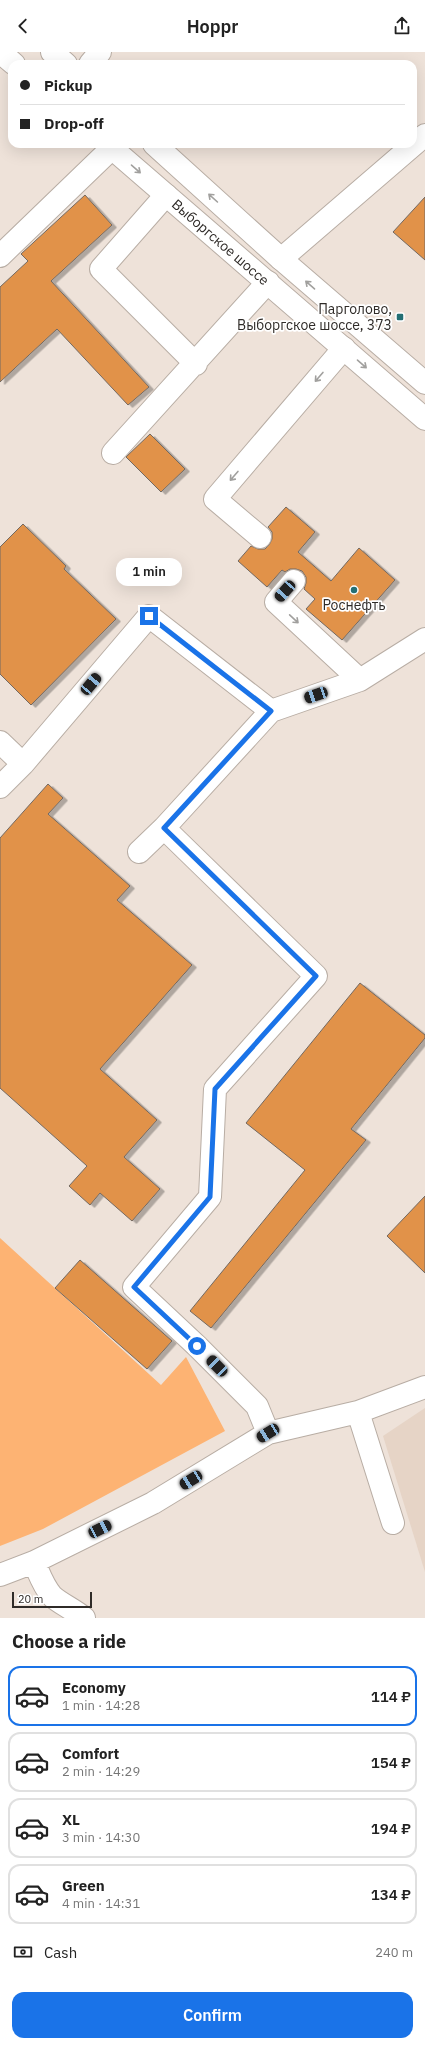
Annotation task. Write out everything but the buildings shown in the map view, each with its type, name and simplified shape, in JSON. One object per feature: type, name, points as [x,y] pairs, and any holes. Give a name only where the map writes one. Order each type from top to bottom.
[{"type":"main road","points":[[0,52],[9,60]]},
{"type":"main road","points":[[52,52],[61,60]]},
{"type":"main road","points":[[93,60],[100,52]]},
{"type":"main road","points":[[417,142],[425,135]]},
{"type":"main road","points":[[0,256],[107,148]]},
{"type":"main road","name":"Выборгское шоссе","points":[[111,148],[425,419]]},
{"type":"main road","name":"Выборгское шоссе","points":[[158,148],[281,259],[425,383]]},
{"type":"main road","points":[[281,259],[410,148]]},
{"type":"main road","points":[[166,195],[101,269],[196,364]]},
{"type":"main road","points":[[113,453],[196,364],[268,282]]},
{"type":"main road","points":[[260,537],[215,499],[344,348]]},
{"type":"main road","points":[[294,581],[276,602],[360,680]]},
{"type":"main road","points":[[0,787],[23,764],[149,616],[271,711]]},
{"type":"main road","points":[[139,852],[164,828],[271,711],[360,680],[425,639]]},
{"type":"main road","points":[[0,742],[23,764]]},
{"type":"main road","points":[[164,828],[316,976],[215,1089],[210,1197],[134,1287],[197,1346],[257,1406],[268,1433]]},
{"type":"main road","points":[[0,1575],[34,1562],[153,1503],[268,1433],[358,1412],[425,1387]]},
{"type":"main road","points":[[358,1412],[393,1523]]},
{"type":"main road","points":[[34,1562],[43,1583],[53,1597],[74,1609],[84,1618]]},
{"type":"shaded area","points":[[0,1238],[161,1385],[186,1357],[225,1431],[43,1529],[0,1546]]},
{"type":"shaded area","points":[[425,1408],[425,1572],[383,1436]]},
{"type":"place","name":"Парголово, Выборгское шоссе, 373","points":[[400,317]]},
{"type":"place","name":"Роснефть","points":[[354,590]]},
{"type":"route","points":[[149,616],[271,711],[164,828],[316,976],[215,1089],[210,1197],[134,1287],[197,1346]]}]
